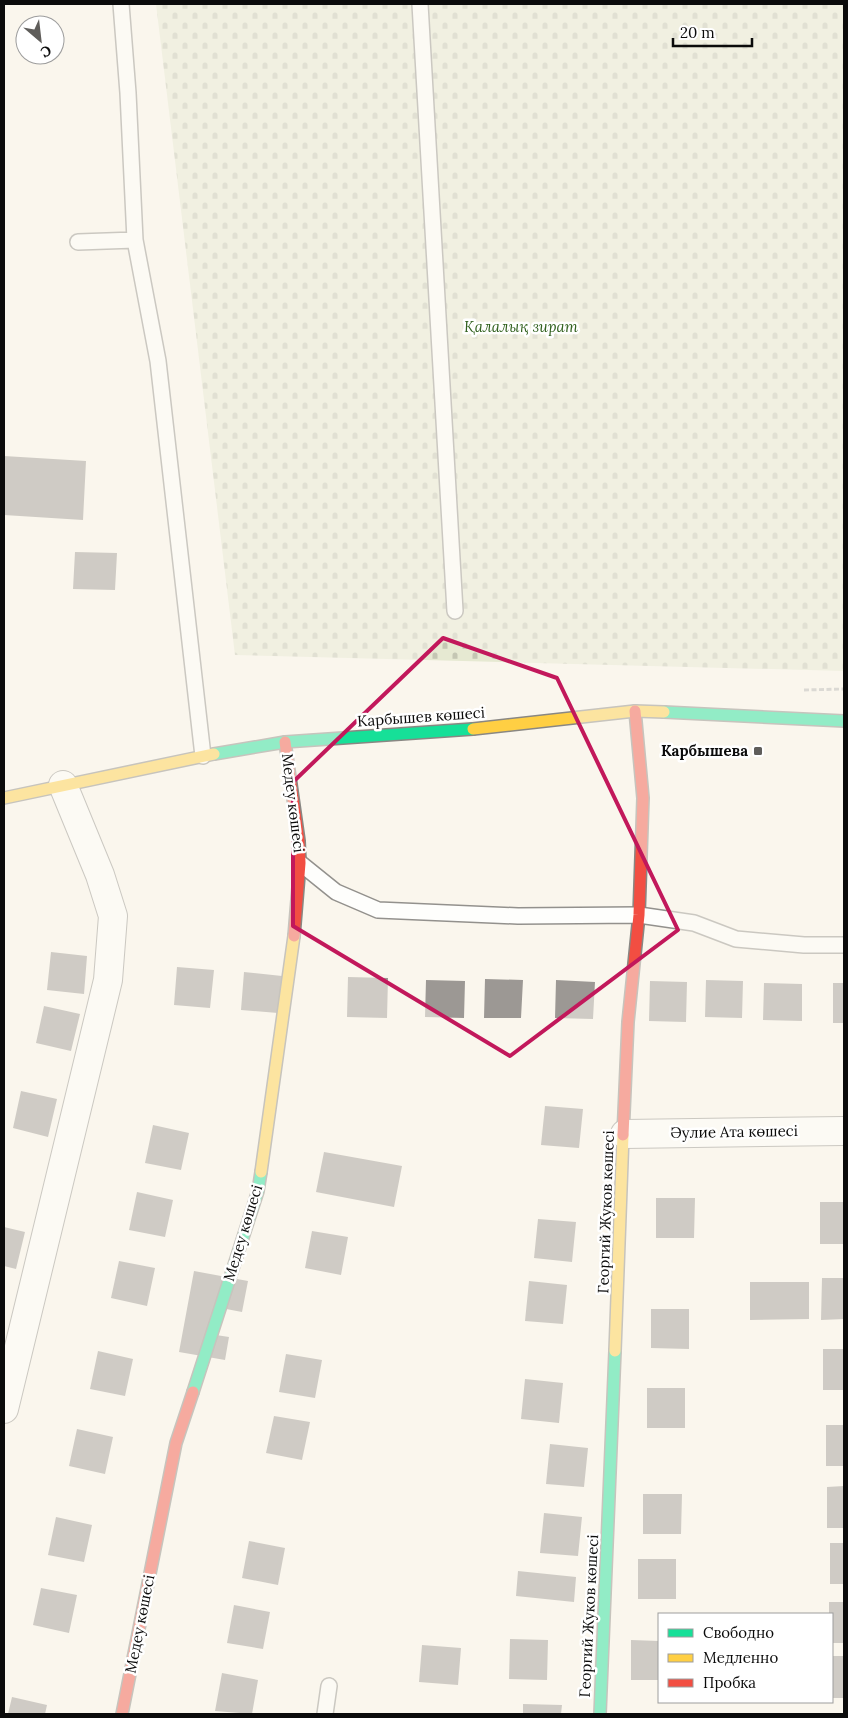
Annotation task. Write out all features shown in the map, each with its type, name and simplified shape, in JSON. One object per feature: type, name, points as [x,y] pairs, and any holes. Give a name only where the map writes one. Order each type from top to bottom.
[{"type":"street","name":"Карбышев көшесі","points":[[4,798],[63,784],[203,756],[285,742],[491,728],[635,711],[844,721]]},
{"type":"street","name":"Георгий Жуков көшесі","points":[[600,1714],[625,1134],[628,1022],[639,915],[643,798],[635,711]]},
{"type":"street","name":"Медеу көшесі","points":[[122,1714],[176,1443],[258,1191],[295,928],[300,863],[300,841],[285,742]]},
{"type":"street","points":[[4,1409],[108,980],[113,916],[100,875],[63,784]]},
{"type":"street","name":"Әулие Ата көшесі","points":[[625,1134],[844,1131]]},
{"type":"lane","points":[[121,4],[128,93],[135,240],[158,361],[203,756]]},
{"type":"lane","points":[[420,4],[455,612]]},
{"type":"lane","points":[[78,242],[135,240]]},
{"type":"lane","points":[[300,863],[336,892],[378,910],[518,916],[639,915],[694,923],[736,939],[804,945],[844,945]]},
{"type":"lane","points":[[325,1714],[329,1686]]},
{"type":"highlighted area","points":[[443,638],[557,678],[678,930],[510,1056],[293,926],[293,782]]},
{"type":"green space","name":"Қалалық зират","points":[[156,4],[844,4],[844,671],[235,655]]},
{"type":"building","points":[[4,456],[86,461],[83,520],[4,515]]},
{"type":"building","points":[[75,552],[117,553],[115,590],[73,589]]},
{"type":"building","points":[[51,952],[87,956],[84,994],[47,990]]},
{"type":"building","points":[[177,967],[214,970],[210,1008],[174,1005]]},
{"type":"building","points":[[244,972],[282,976],[278,1013],[241,1010]]},
{"type":"building","points":[[348,977],[388,978],[387,1018],[347,1017]]},
{"type":"building","points":[[485,979],[523,980],[521,1018],[484,1018]]},
{"type":"building","points":[[426,980],[465,981],[464,1018],[425,1017]]},
{"type":"building","points":[[556,980],[595,982],[593,1019],[555,1018]]},
{"type":"building","points":[[706,980],[743,981],[742,1018],[705,1017]]},
{"type":"building","points":[[650,981],[687,982],[686,1022],[649,1021]]},
{"type":"building","points":[[764,983],[802,984],[802,1021],[763,1020]]},
{"type":"building","points":[[833,983],[844,983],[844,1023],[833,1023]]},
{"type":"building","points":[[44,1006],[80,1014],[71,1051],[36,1043]]},
{"type":"building","points":[[21,1091],[57,1099],[48,1137],[13,1128]]},
{"type":"building","points":[[545,1106],[583,1109],[579,1148],[541,1145]]},
{"type":"building","points":[[153,1125],[189,1133],[181,1170],[145,1163]]},
{"type":"building","points":[[324,1152],[402,1166],[394,1207],[316,1192]]},
{"type":"building","points":[[137,1192],[173,1200],[165,1237],[129,1230]]},
{"type":"building","points":[[656,1198],[695,1198],[694,1238],[656,1238]]},
{"type":"building","points":[[820,1202],[844,1202],[844,1244],[820,1244]]},
{"type":"building","points":[[538,1219],[576,1222],[572,1262],[534,1258]]},
{"type":"building","points":[[4,1227],[25,1232],[16,1269],[4,1266]]},
{"type":"building","points":[[312,1231],[348,1237],[341,1275],[305,1268]]},
{"type":"building","points":[[119,1261],[155,1268],[147,1306],[111,1298]]},
{"type":"building","points":[[194,1271],[248,1281],[242,1312],[221,1308],[216,1335],[229,1337],[225,1360],[179,1352]]},
{"type":"building","points":[[822,1278],[844,1278],[844,1319],[821,1320]]},
{"type":"building","points":[[529,1281],[567,1285],[563,1324],[525,1321]]},
{"type":"building","points":[[750,1282],[809,1282],[809,1319],[750,1320]]},
{"type":"building","points":[[651,1309],[689,1309],[689,1349],[651,1348]]},
{"type":"building","points":[[823,1349],[844,1349],[844,1390],[823,1390]]},
{"type":"building","points":[[98,1351],[133,1359],[125,1396],[90,1389]]},
{"type":"building","points":[[286,1354],[322,1360],[315,1398],[279,1392]]},
{"type":"building","points":[[525,1379],[563,1383],[559,1423],[521,1419]]},
{"type":"building","points":[[647,1388],[685,1388],[685,1428],[647,1428]]},
{"type":"building","points":[[274,1416],[310,1422],[302,1460],[266,1453]]},
{"type":"building","points":[[826,1425],[844,1425],[844,1466],[826,1466]]},
{"type":"building","points":[[77,1429],[113,1437],[105,1474],[69,1466]]},
{"type":"building","points":[[550,1444],[588,1448],[584,1487],[546,1484]]},
{"type":"building","points":[[844,1486],[844,1528],[827,1528],[827,1487]]},
{"type":"building","points":[[643,1494],[682,1494],[681,1534],[643,1534]]},
{"type":"building","points":[[544,1513],[582,1517],[578,1556],[540,1553]]},
{"type":"building","points":[[56,1517],[92,1525],[84,1562],[48,1555]]},
{"type":"building","points":[[249,1541],[285,1548],[278,1585],[242,1578]]},
{"type":"building","points":[[830,1543],[844,1543],[844,1584],[830,1584]]},
{"type":"building","points":[[638,1559],[676,1559],[676,1599],[638,1599]]},
{"type":"building","points":[[518,1571],[576,1577],[574,1602],[516,1596]]},
{"type":"building","points":[[41,1588],[77,1595],[69,1633],[33,1625]]},
{"type":"building","points":[[829,1602],[844,1602],[844,1643],[833,1643],[833,1613],[829,1613]]},
{"type":"building","points":[[234,1605],[270,1612],[263,1649],[227,1643]]},
{"type":"building","points":[[510,1639],[548,1640],[547,1680],[509,1679]]},
{"type":"building","points":[[631,1640],[658,1641],[658,1680],[631,1680]]},
{"type":"building","points":[[422,1645],[461,1648],[458,1685],[419,1682]]},
{"type":"building","points":[[833,1656],[844,1656],[844,1698],[833,1698]]},
{"type":"building","points":[[222,1673],[258,1680],[252,1714],[215,1711]]},
{"type":"building","points":[[12,1697],[47,1705],[45,1714],[8,1714]]},
{"type":"building","points":[[523,1704],[562,1705],[561,1714],[523,1714]]},
{"type":"traffic: fast","points":[[664,712],[844,721]]},
{"type":"traffic: fast","points":[[214,754],[285,742],[473,729]]},
{"type":"traffic: fast","points":[[193,1392],[258,1191],[261,1172]]},
{"type":"traffic: fast","points":[[600,1714],[615,1351]]},
{"type":"traffic: slow","points":[[473,729],[635,711],[664,712]]},
{"type":"traffic: slow","points":[[4,798],[214,754]]},
{"type":"traffic: slow","points":[[261,1172],[294,936]]},
{"type":"traffic: slow","points":[[615,1351],[623,1135]]},
{"type":"traffic: jam","points":[[623,1135],[628,1022],[639,915],[643,798],[635,711]]},
{"type":"traffic: jam","points":[[285,742],[299,841],[300,863],[294,936]]},
{"type":"traffic: jam","points":[[122,1714],[176,1443],[193,1392]]},
{"type":"place","name":"Карбышева","points":[[758,751]]}]
